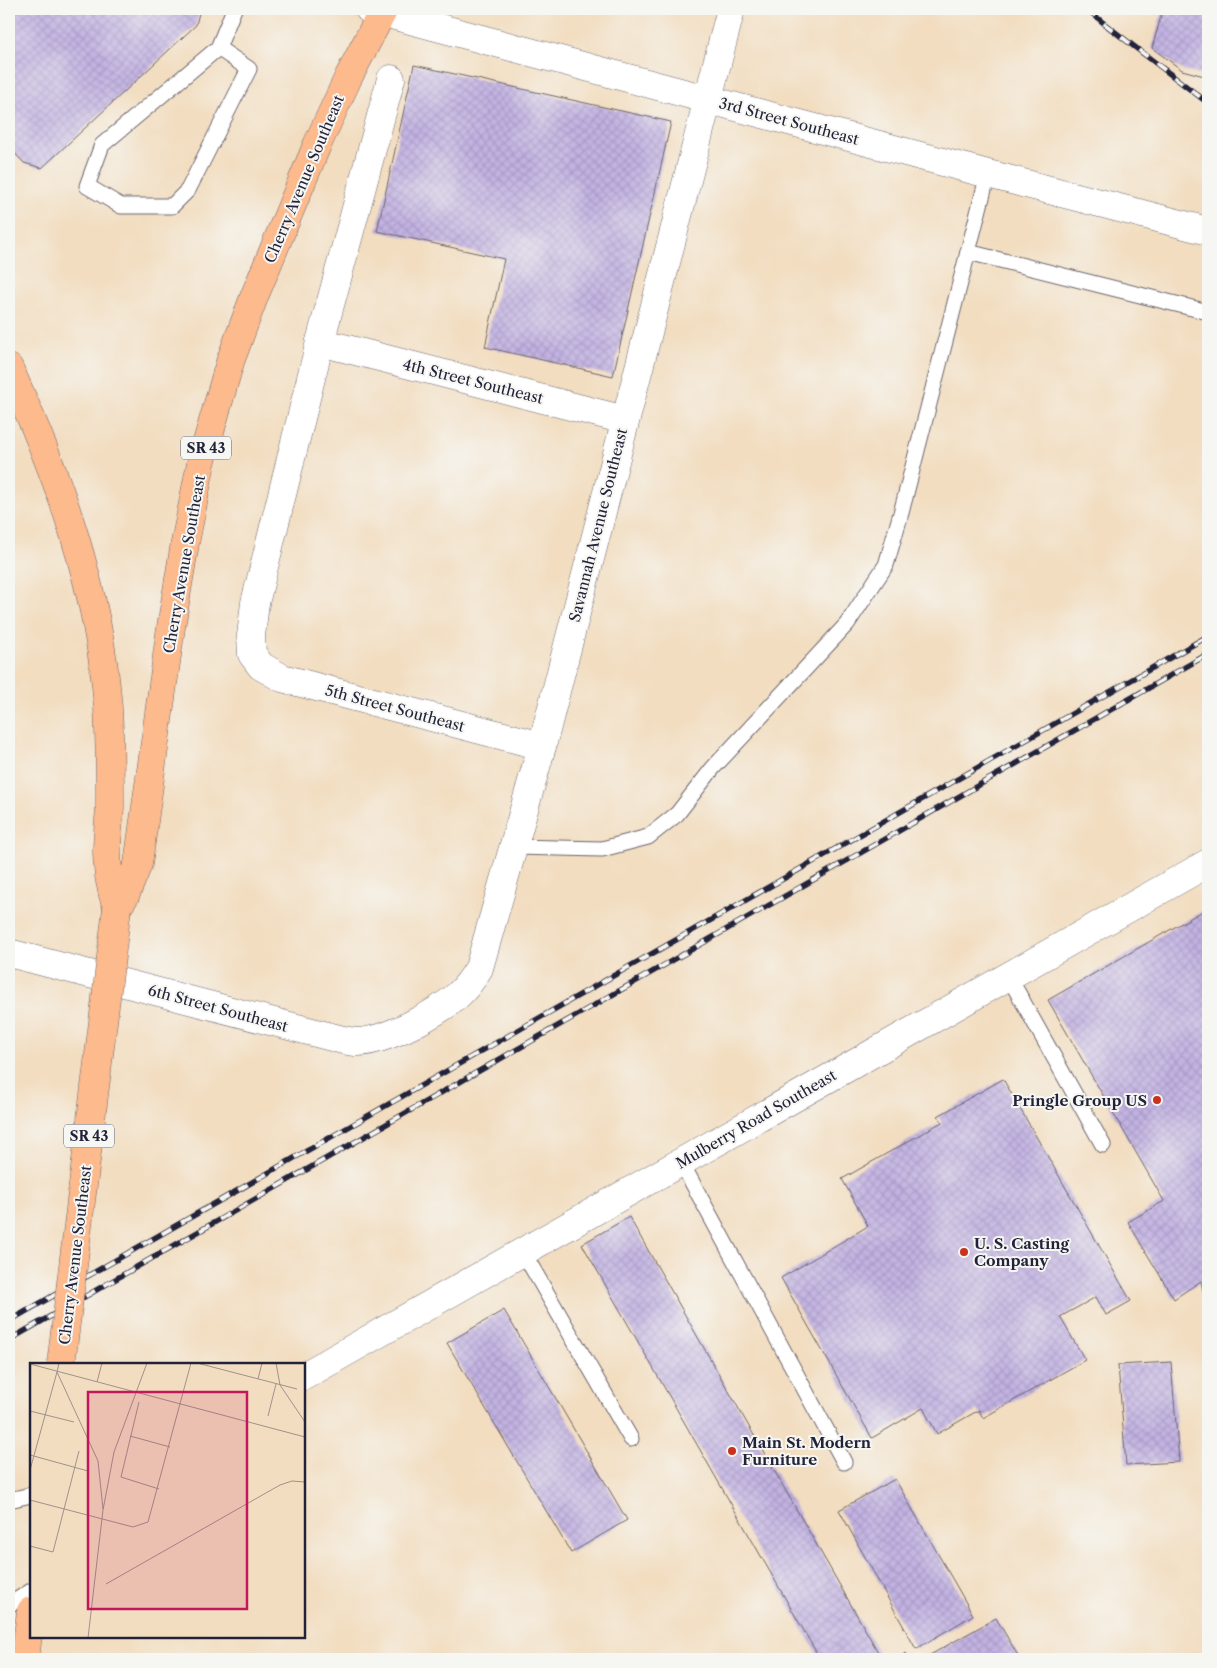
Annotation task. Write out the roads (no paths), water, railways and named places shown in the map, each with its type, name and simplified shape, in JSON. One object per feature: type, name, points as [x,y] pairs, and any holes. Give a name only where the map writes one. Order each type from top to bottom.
[{"type":"main road","name":"Cherry Avenue Southeast","points":[[117,908],[125,896],[138,864],[184,543],[201,464],[230,362],[254,297],[317,145],[379,10]]},
{"type":"main road","name":"Cherry Avenue Southeast","points":[[9,368],[46,452],[85,569],[95,612],[105,679],[110,744],[108,864],[111,888],[117,908],[61,1363]]},
{"type":"main road","points":[[25,1659],[30,1619]]},
{"type":"street","name":"Savannah Avenue Southeast","points":[[425,1017],[456,997],[469,984],[479,968],[542,746],[731,9]]},
{"type":"street","name":"3rd Street Southeast","points":[[379,10],[988,174],[1208,231]]},
{"type":"street","points":[[320,342],[391,79]]},
{"type":"street","name":"4th Street Southeast","points":[[320,342],[625,420]]},
{"type":"street","name":"5th Street Southeast","points":[[320,342],[258,586],[251,636],[254,658],[265,669],[282,678],[542,746]]},
{"type":"street","name":"Mulberry Road Southeast","points":[[305,1375],[1208,863]]},
{"type":"street","name":"6th Street Southeast","points":[[9,953],[343,1040],[359,1042],[374,1039],[425,1017]]},
{"type":"lane","points":[[218,48],[249,69],[188,190],[172,206],[121,206],[87,186],[102,145],[218,48],[234,9]]},
{"type":"lane","points":[[514,847],[602,849],[648,837],[678,814],[713,768],[847,624],[886,565],[988,174]]},
{"type":"lane","points":[[968,252],[1208,312]]},
{"type":"lane","points":[[1008,977],[1103,1145]]},
{"type":"lane","points":[[681,1162],[844,1462]]},
{"type":"lane","points":[[523,1252],[631,1439]]},
{"type":"lane","points":[[9,1500],[30,1495]]},
{"type":"lane","points":[[9,1605],[30,1592]]},
{"type":"railway","points":[[1087,9],[1208,103]]},
{"type":"railway","points":[[9,1321],[1208,636]]},
{"type":"railway","points":[[9,1340],[1208,654]]},
{"type":"place","name":"Pringle Group US","points":[[1157,1100]]},
{"type":"place","name":"U. S. Casting Company","points":[[964,1252]]},
{"type":"place","name":"Main St. Modern Furniture","points":[[732,1451]]}]
